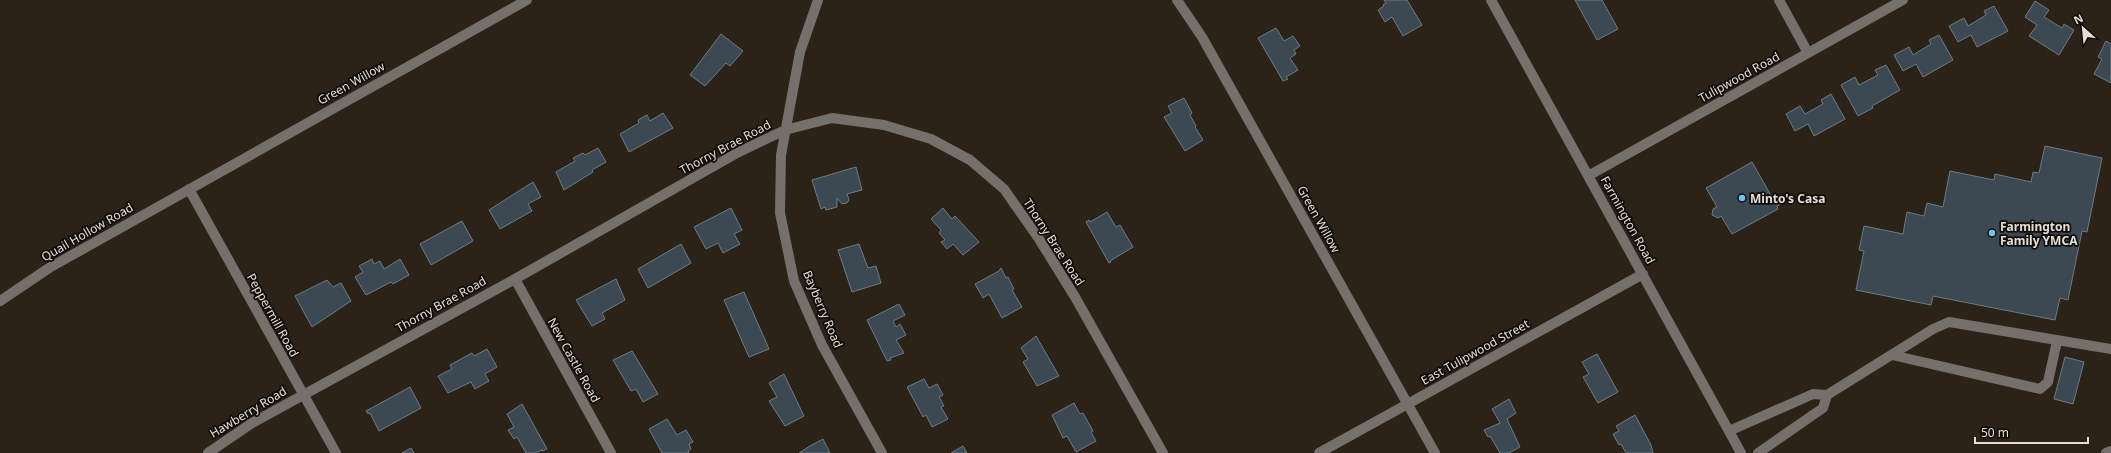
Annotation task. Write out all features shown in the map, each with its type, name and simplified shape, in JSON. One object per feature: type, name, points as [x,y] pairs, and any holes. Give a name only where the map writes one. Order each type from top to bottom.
[{"type":"street","name":"Green Willow","points":[[189,189],[526,0]]},
{"type":"street","name":"Bayberry Road","points":[[818,0],[800,52],[785,130],[781,155],[780,213],[794,281],[822,345],[882,453]]},
{"type":"street","name":"Green Willow","points":[[1178,0],[1202,37],[1435,453]]},
{"type":"street","name":"Farmington Road","points":[[1491,0],[1741,453]]},
{"type":"street","points":[[1779,0],[1808,53]]},
{"type":"street","name":"Tulipwood Road","points":[[1588,176],[1903,0]]},
{"type":"street","name":"Thorny Brae Road","points":[[303,394],[515,279],[737,153],[785,130],[832,118],[884,125],[930,139],[970,160],[1004,189],[1039,239],[1075,297],[1163,453]]},
{"type":"street","name":"Quail Hollow Road","points":[[0,301],[49,268],[189,189]]},
{"type":"street","name":"Peppermill Road","points":[[189,189],[336,453]]},
{"type":"street","name":"East Tulipwood Street","points":[[1319,453],[1643,274]]},
{"type":"street","name":"New Castle Road","points":[[515,279],[611,453]]},
{"type":"street","points":[[1729,431],[1813,394],[1827,395],[1933,329],[1949,322],[2111,349]]},
{"type":"street","points":[[1892,355],[2040,389],[2048,382],[2057,341]]},
{"type":"street","name":"Hawberry Road","points":[[208,453],[252,423],[303,394]]},
{"type":"street","points":[[1758,453],[1823,408],[1827,395]]},
{"type":"street","points":[[2106,453],[2111,451]]},
{"type":"building","points":[[1384,0],[1407,0],[1422,25],[1403,36],[1392,17],[1385,22],[1378,10],[1386,3]]},
{"type":"building","points":[[1575,0],[1602,0],[1618,29],[1597,40]]},
{"type":"building","points":[[2035,1],[2049,10],[2044,17],[2062,28],[2064,24],[2074,30],[2059,55],[2029,36],[2037,25],[2025,17]]},
{"type":"building","points":[[1994,6],[2008,31],[1977,47],[1971,35],[1958,42],[1949,26],[1964,18],[1968,26],[1986,15],[1984,11]]},
{"type":"building","points":[[1276,28],[1284,41],[1293,36],[1300,46],[1294,50],[1296,54],[1290,58],[1298,70],[1286,77],[1288,79],[1283,81],[1258,38]]},
{"type":"building","points":[[721,34],[743,51],[730,66],[726,63],[705,86],[690,75]]},
{"type":"building","points":[[1939,35],[1953,60],[1923,77],[1916,64],[1903,71],[1894,55],[1909,47],[1913,55],[1931,44],[1929,40]]},
{"type":"building","points":[[2106,41],[2111,44],[2111,83],[2094,74],[2102,59],[2098,57]]},
{"type":"building","points":[[1886,65],[1900,90],[1858,116],[1841,85],[1855,77],[1859,85],[1878,75],[1875,70]]},
{"type":"building","points":[[1831,94],[1845,119],[1814,136],[1808,124],[1795,131],[1786,114],[1800,106],[1805,114],[1823,104],[1821,100]]},
{"type":"building","points":[[1184,98],[1192,113],[1190,115],[1196,126],[1195,127],[1203,140],[1185,151],[1164,117],[1172,113],[1168,106]]},
{"type":"building","points":[[663,113],[673,128],[629,152],[620,134],[639,123],[638,120],[647,115],[650,121]]},
{"type":"building","name":"Farmington Family YMCA","points":[[2045,146],[2102,158],[2087,232],[2082,231],[2068,300],[2060,298],[2055,320],[1933,296],[1931,305],[1856,290],[1864,251],[1859,250],[1864,226],[1903,234],[1907,212],[1924,216],[1927,203],[1943,207],[1950,171],[1994,180],[1995,174],[2031,182],[2033,172],[2039,173]]},
{"type":"building","points":[[598,148],[606,162],[564,190],[556,172],[575,161],[573,158],[583,153],[585,155]]},
{"type":"building","name":"Minto's Casa","points":[[1752,162],[1773,199],[1778,197],[1781,204],[1777,206],[1778,209],[1732,234],[1721,216],[1718,218],[1712,215],[1713,209],[1717,207],[1706,188]]},
{"type":"building","points":[[856,167],[862,190],[847,194],[849,200],[847,203],[842,204],[837,198],[837,207],[826,210],[825,207],[821,209],[812,180]]},
{"type":"building","points":[[533,182],[541,197],[528,204],[532,211],[500,229],[489,210]]},
{"type":"building","points":[[731,208],[742,230],[734,234],[740,244],[723,253],[718,243],[706,249],[694,227]]},
{"type":"building","points":[[943,208],[952,219],[955,216],[979,242],[963,255],[953,244],[947,249],[941,242],[945,240],[939,233],[941,230],[931,219]]},
{"type":"building","points":[[1107,212],[1116,227],[1120,225],[1133,247],[1109,263],[1086,222],[1089,220],[1090,222]]},
{"type":"building","points":[[462,221],[473,241],[431,265],[420,244]]},
{"type":"building","points":[[681,244],[691,263],[648,288],[638,269]]},
{"type":"building","points":[[859,244],[868,268],[876,266],[881,283],[852,292],[838,250]]},
{"type":"building","points":[[372,259],[374,264],[380,261],[384,269],[400,259],[409,275],[393,284],[391,282],[366,295],[355,277],[363,272],[359,266]]},
{"type":"building","points":[[1001,268],[1006,278],[1008,277],[1014,289],[1012,290],[1022,307],[1002,318],[989,294],[983,298],[975,284],[999,271]]},
{"type":"building","points":[[616,279],[625,300],[602,313],[605,319],[592,326],[576,300]]},
{"type":"building","points":[[327,280],[333,287],[341,283],[351,301],[312,327],[295,296]]},
{"type":"building","points":[[744,292],[769,349],[749,357],[724,300]]},
{"type":"building","points":[[899,304],[905,315],[893,321],[896,327],[900,324],[906,335],[896,340],[904,353],[890,358],[891,360],[887,361],[867,320]]},
{"type":"building","points":[[1036,336],[1059,376],[1037,386],[1023,362],[1028,359],[1021,348]]},
{"type":"building","points":[[487,349],[497,367],[485,374],[489,381],[475,389],[471,382],[448,393],[438,376],[452,369],[450,365],[472,353],[474,356]]},
{"type":"building","points":[[632,351],[658,394],[643,402],[636,389],[631,391],[613,360]]},
{"type":"building","points":[[1597,354],[1618,392],[1598,403],[1583,377],[1589,374],[1582,362]]},
{"type":"building","points":[[2065,357],[2084,362],[2073,404],[2054,399]]},
{"type":"building","points":[[784,374],[804,416],[785,426],[769,401],[777,397],[769,383]]},
{"type":"building","points":[[924,379],[929,388],[937,384],[943,395],[939,397],[944,406],[941,407],[948,419],[932,427],[926,415],[923,417],[907,387]]},
{"type":"building","points":[[410,387],[421,408],[379,431],[370,413],[368,414],[366,411]]},
{"type":"building","points":[[1509,399],[1516,413],[1507,419],[1520,447],[1509,453],[1500,453],[1490,436],[1488,437],[1484,430],[1500,423],[1492,409]]},
{"type":"building","points":[[1074,403],[1080,414],[1083,413],[1093,431],[1091,432],[1096,441],[1076,452],[1067,436],[1063,438],[1052,415]]},
{"type":"building","points":[[522,404],[547,449],[535,453],[526,453],[517,437],[514,439],[508,430],[514,427],[507,414]]},
{"type":"building","points":[[1635,415],[1651,445],[1653,453],[1626,453],[1621,444],[1619,445],[1613,434],[1619,431],[1616,426]]},
{"type":"building","points":[[667,419],[677,435],[686,430],[693,442],[689,444],[691,449],[688,451],[689,453],[662,453],[649,429]]},
{"type":"building","points":[[823,439],[830,453],[799,453],[810,446]]},
{"type":"building","points":[[963,446],[967,453],[951,453]]},
{"type":"building","points":[[411,448],[414,453],[402,453]]},
{"type":"place","name":"Minto's Casa","points":[[1742,198]]},
{"type":"place","name":"Farmington Family YMCA","points":[[1992,233]]}]
